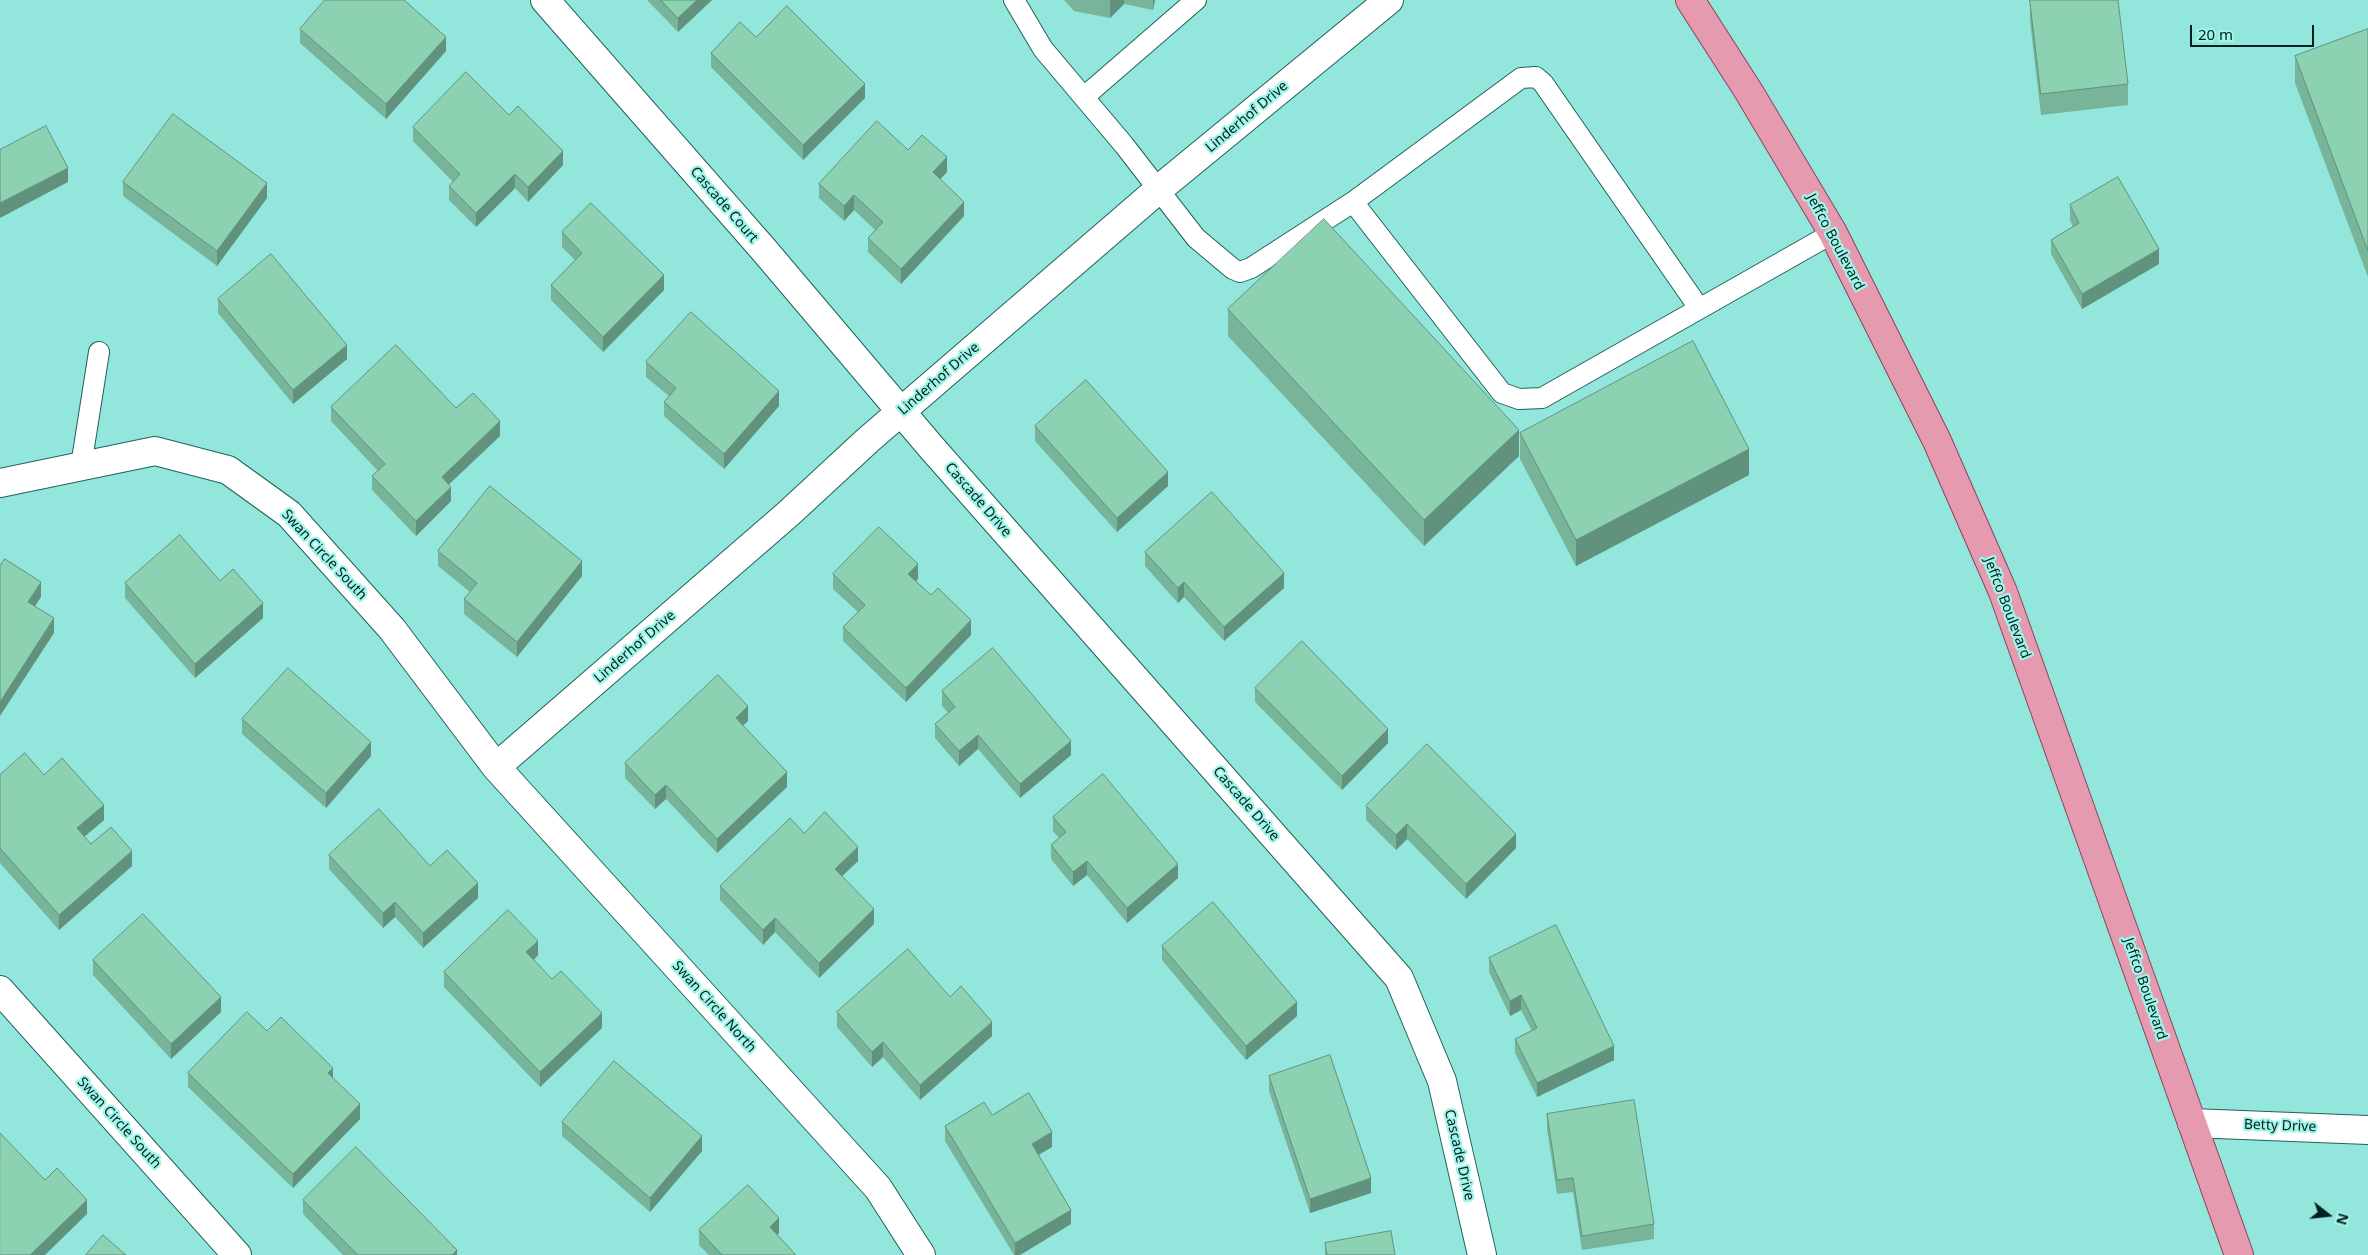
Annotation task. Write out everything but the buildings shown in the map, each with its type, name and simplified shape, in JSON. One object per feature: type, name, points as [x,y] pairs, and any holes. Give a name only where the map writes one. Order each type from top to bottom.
[{"type":"main road","name":"Jeffco Boulevard","points":[[1690,0],[1749,92],[1833,233],[1937,441],[2003,592],[2239,1255]]},
{"type":"street","name":"Cascade Court","points":[[545,0],[764,250],[901,412]]},
{"type":"street","name":"Linderhof Drive","points":[[496,767],[788,514],[901,412],[1159,190],[1389,0]]},
{"type":"street","name":"Cascade Drive","points":[[901,412],[1399,978],[1442,1081],[1482,1255]]},
{"type":"street","name":"Swan Circle South","points":[[0,483],[155,451],[228,470],[289,514],[392,629],[496,767]]},
{"type":"street","name":"Swan Circle North","points":[[496,767],[878,1188],[921,1255]]},
{"type":"street","name":"Swan Circle South","points":[[0,990],[237,1255]]},
{"type":"street","name":"Betty Drive","points":[[2192,1123],[2368,1130]]},
{"type":"lane","points":[[1014,0],[1043,49],[1084,97],[1196,238],[1233,269],[1240,272],[1251,268],[1353,202],[1522,78],[1536,77],[1543,83],[1699,308]]},
{"type":"lane","points":[[1084,97],[1196,0]]},
{"type":"lane","points":[[1353,202],[1502,393],[1519,400],[1542,398],[1833,233]]},
{"type":"lane","points":[[81,466],[99,352]]}]
